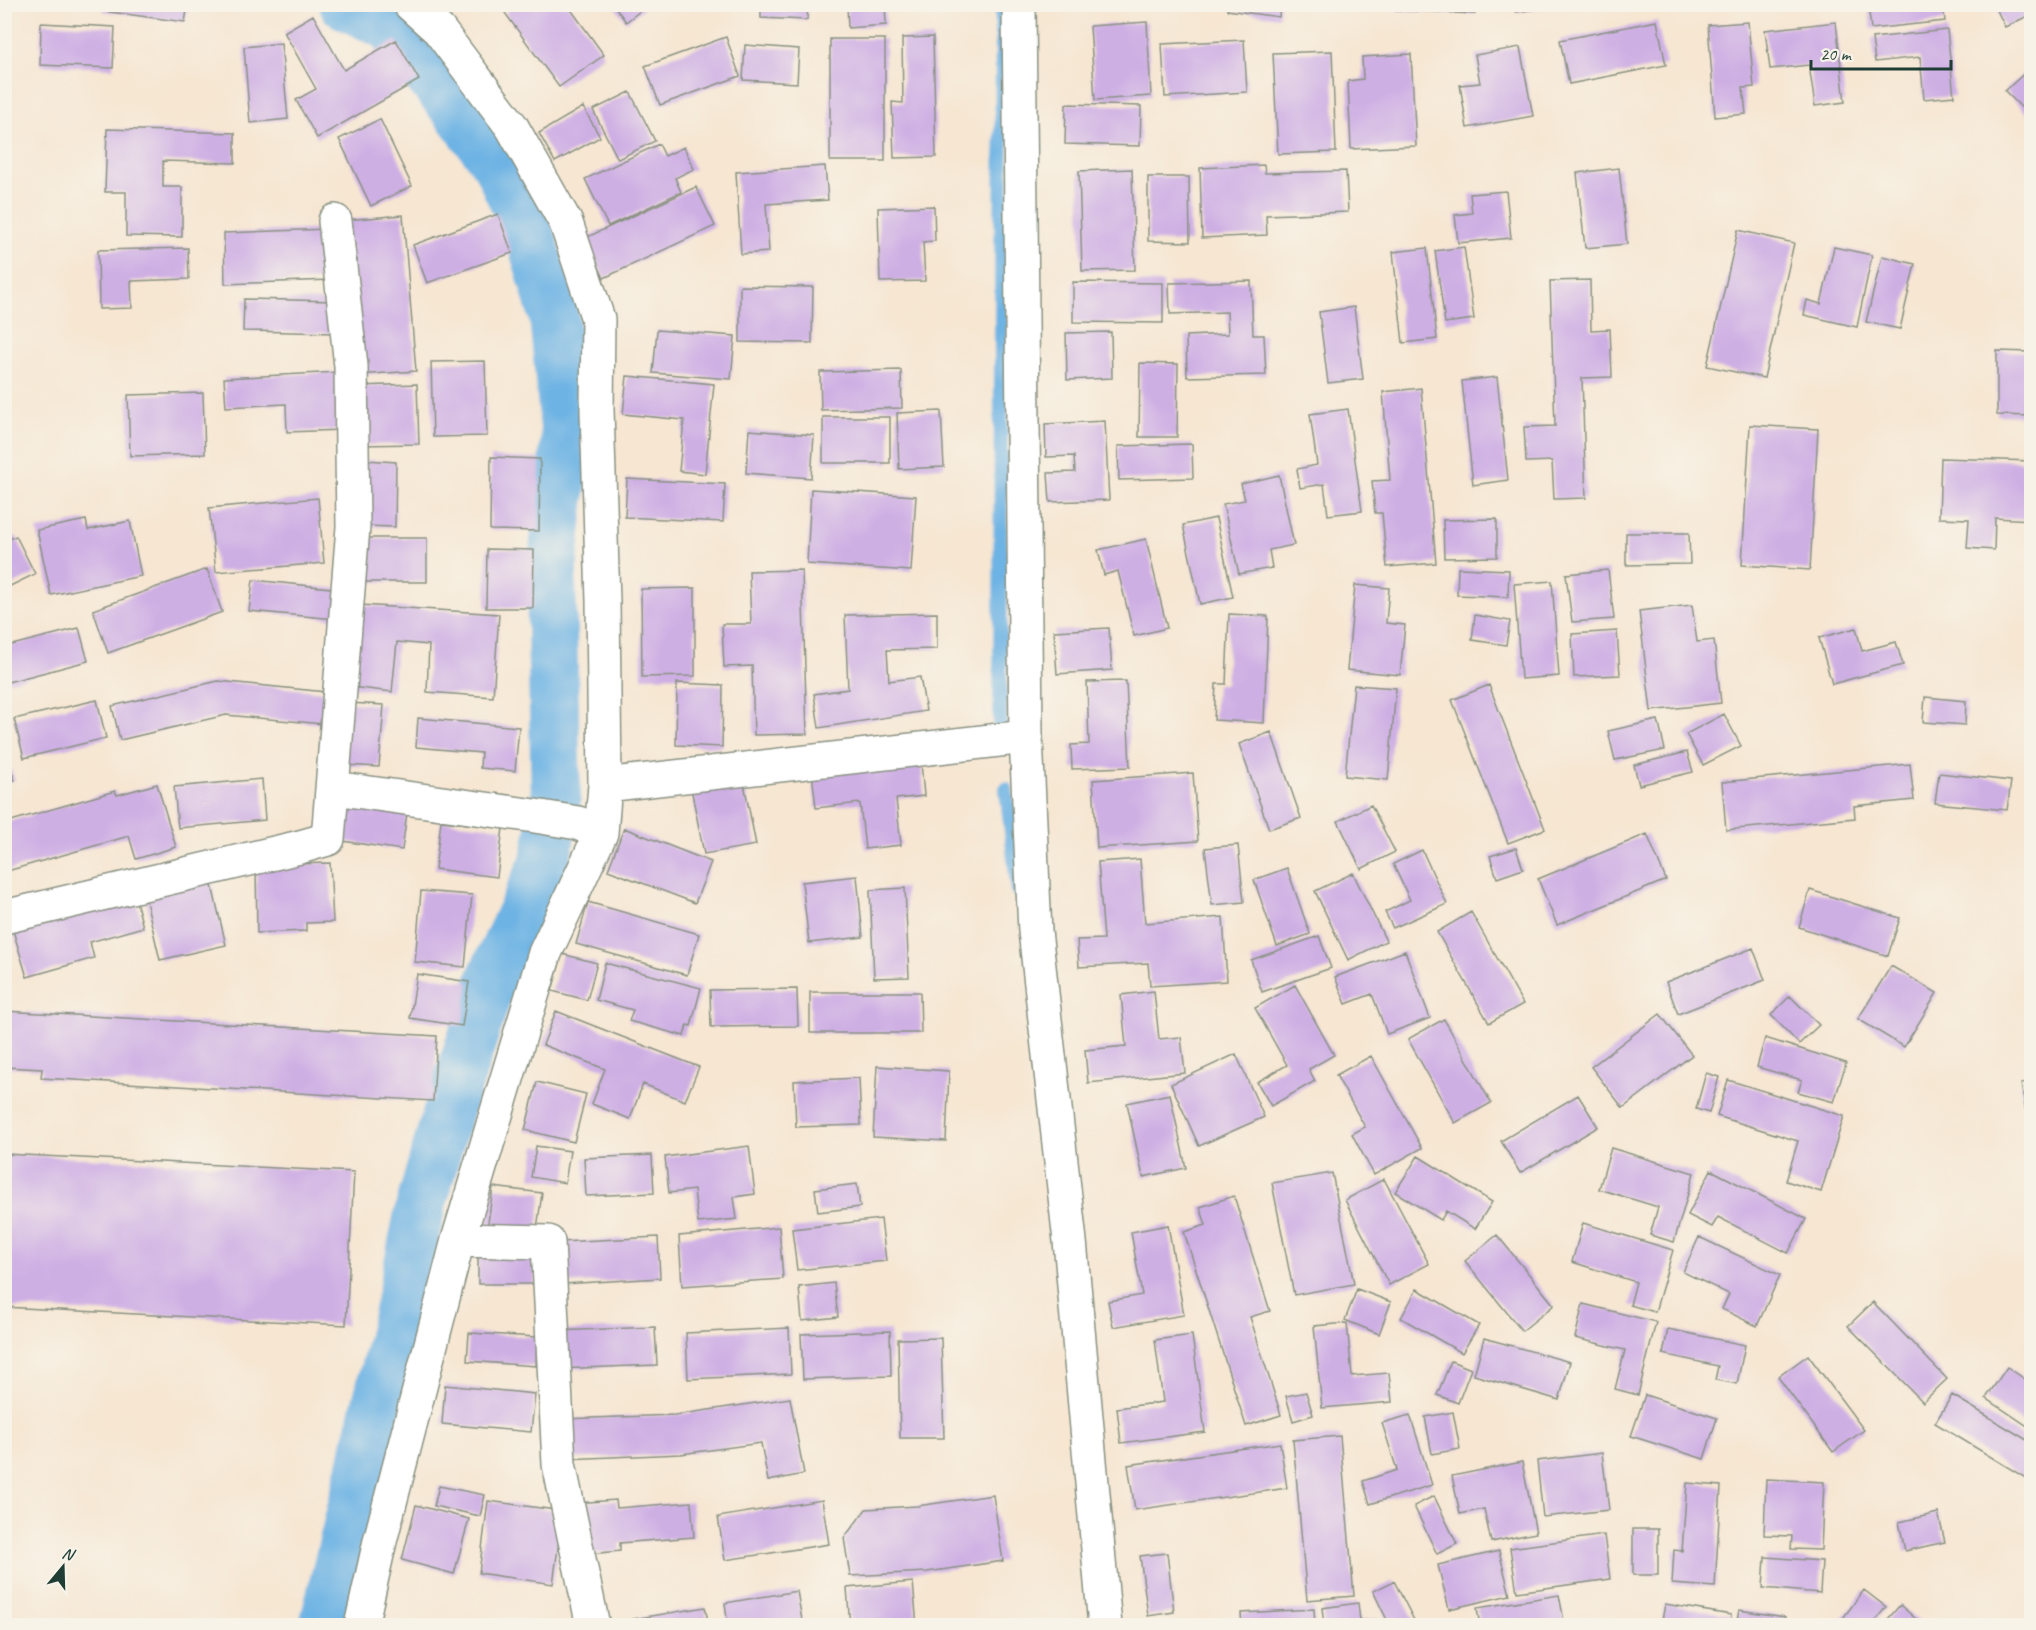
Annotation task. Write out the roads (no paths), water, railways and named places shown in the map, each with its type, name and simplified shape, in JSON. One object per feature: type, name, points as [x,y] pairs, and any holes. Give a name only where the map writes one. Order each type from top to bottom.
[{"type":"street","points":[[361,1626],[380,1541],[458,1240],[545,953],[605,785],[603,601],[597,410],[598,319],[566,223],[512,127],[440,30],[410,4]]},
{"type":"street","points":[[1018,4],[1026,737],[1035,931],[1070,1241],[1105,1626]]},
{"type":"street","points":[[4,917],[328,839],[334,788],[353,526],[351,366],[334,221]]},
{"type":"street","points":[[605,785],[1026,737]]},
{"type":"street","points":[[334,788],[535,816],[589,828]]},
{"type":"street","points":[[458,1240],[548,1242],[559,1464],[593,1626]]},
{"type":"waterway","points":[[324,1626],[399,1312],[421,1205],[444,1125],[492,978],[545,862],[556,802],[551,581],[566,437],[554,316],[531,238],[497,164],[389,26],[344,4]]},
{"type":"waterway","points":[[1000,727],[1002,4]]},
{"type":"waterway","points":[[1006,789],[1018,891]]}]
